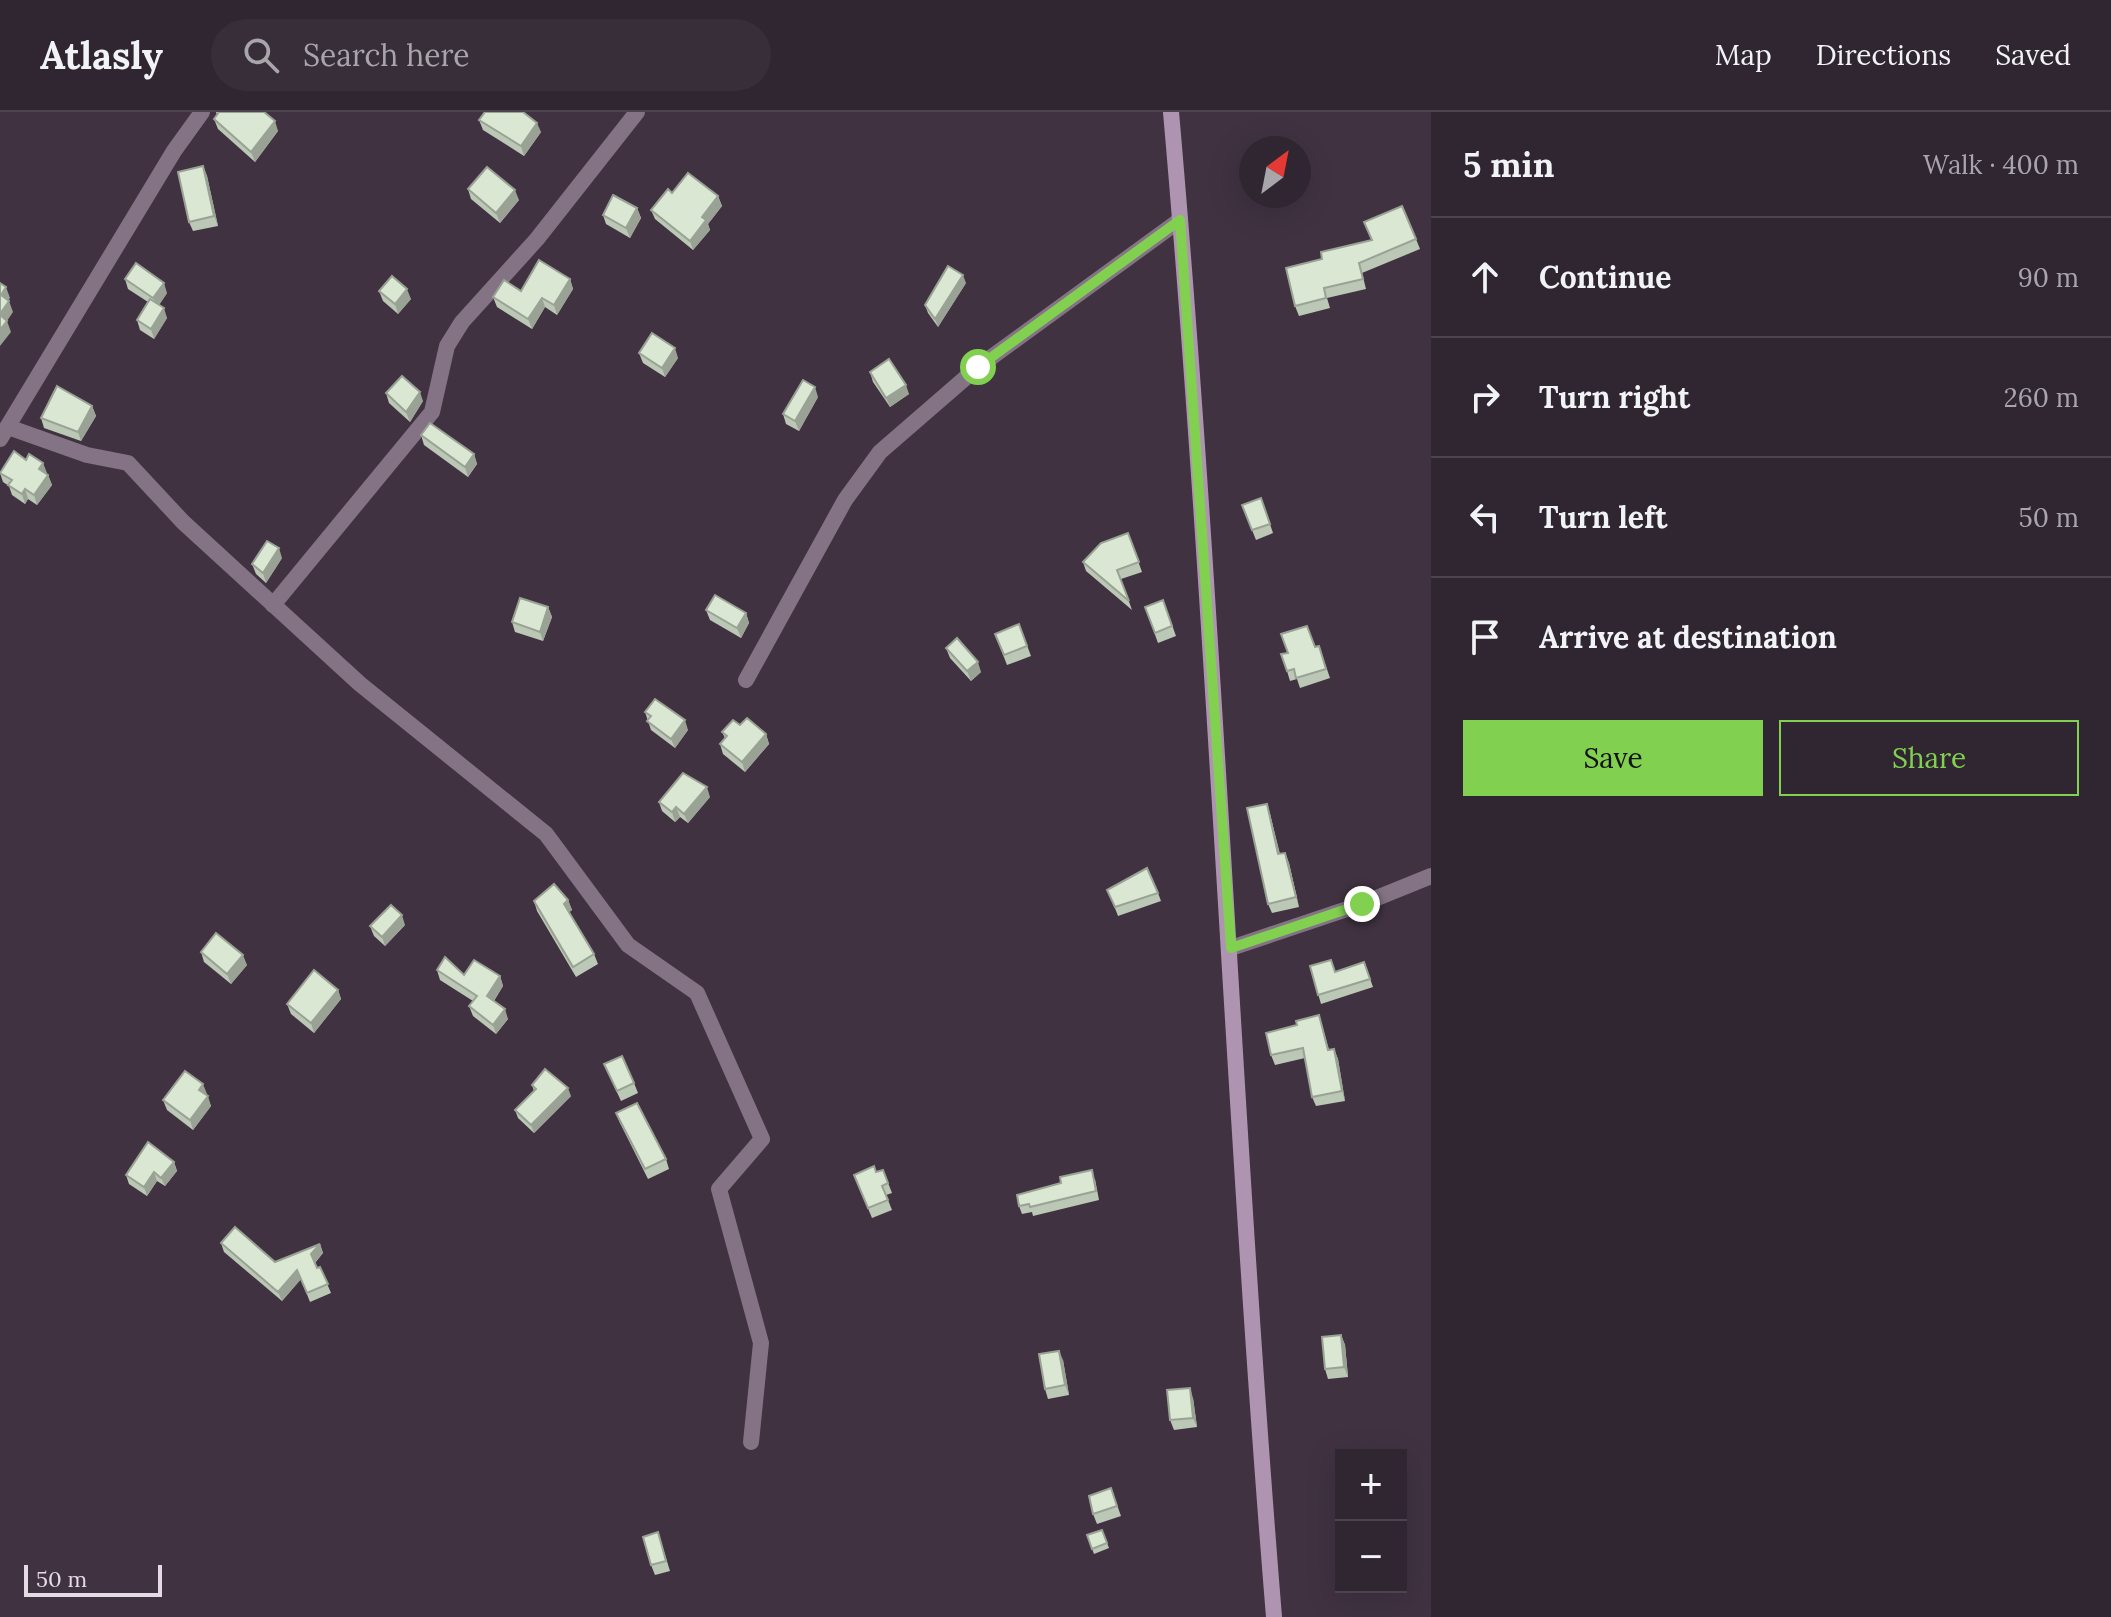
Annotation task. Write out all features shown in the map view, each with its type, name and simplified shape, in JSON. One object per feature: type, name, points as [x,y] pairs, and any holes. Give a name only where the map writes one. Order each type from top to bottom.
[{"type":"main road","points":[[1171,112],[1231,948],[1242,1184],[1274,1617]]},
{"type":"street","points":[[202,112],[174,151],[4,433],[128,463],[183,522],[360,684],[546,834],[628,945],[697,993],[762,1139],[719,1189],[761,1343],[751,1442]]},
{"type":"street","points":[[273,605],[432,412],[447,346],[462,322],[537,239],[637,112]]},
{"type":"street","points":[[746,680],[852,488],[880,452],[978,367],[1180,220]]},
{"type":"street","points":[[1231,948],[1362,904],[1431,876]]},
{"type":"building","points":[[219,112],[264,112],[275,121],[251,152],[214,119]]},
{"type":"building","points":[[485,112],[523,112],[537,123],[521,146],[479,120]]},
{"type":"building","points":[[203,166],[214,216],[189,222],[178,172]]},
{"type":"building","points":[[487,167],[515,190],[496,213],[468,189]]},
{"type":"building","points":[[688,173],[718,196],[702,217],[706,220],[690,241],[651,210],[668,189],[672,193]]},
{"type":"building","points":[[613,195],[637,208],[626,228],[603,215]]},
{"type":"building","points":[[1402,206],[1416,239],[1359,263],[1363,279],[1324,288],[1326,298],[1295,306],[1286,268],[1322,259],[1321,252],[1372,240],[1364,222]]},
{"type":"building","points":[[539,260],[570,279],[554,305],[542,298],[528,319],[493,297],[504,280],[521,291]]},
{"type":"building","points":[[136,263],[164,283],[153,298],[125,279]]},
{"type":"building","points":[[948,266],[963,275],[935,319],[925,305]]},
{"type":"building","points":[[392,276],[407,289],[395,304],[379,291]]},
{"type":"building","points":[[0,283],[6,287],[1,295],[9,301],[0,314]]},
{"type":"building","points":[[150,299],[164,308],[151,329],[137,320]]},
{"type":"building","points":[[0,315],[7,321],[0,330]]},
{"type":"building","points":[[652,333],[675,348],[662,368],[639,353]]},
{"type":"building","points":[[889,359],[906,385],[886,398],[870,372]]},
{"type":"building","points":[[402,376],[420,392],[406,412],[386,393]]},
{"type":"building","points":[[803,380],[815,387],[795,421],[783,414]]},
{"type":"building","points":[[57,386],[92,406],[78,432],[41,418]]},
{"type":"building","points":[[430,423],[474,454],[465,467],[421,435]]},
{"type":"building","points":[[14,451],[26,460],[29,454],[43,463],[39,469],[48,475],[34,495],[25,489],[22,494],[8,485],[12,480],[0,473]]},
{"type":"building","points":[[1261,498],[1270,524],[1252,530],[1242,505]]},
{"type":"building","points":[[1128,533],[1139,562],[1117,570],[1129,601],[1083,562],[1101,543]]},
{"type":"building","points":[[267,541],[279,548],[263,573],[252,564]]},
{"type":"building","points":[[715,595],[746,613],[737,628],[706,610]]},
{"type":"building","points":[[520,598],[548,607],[540,632],[512,622]]},
{"type":"building","points":[[1163,600],[1172,626],[1155,633],[1145,607]]},
{"type":"building","points":[[1019,624],[1027,646],[1004,655],[995,634]]},
{"type":"building","points":[[1307,626],[1315,647],[1319,646],[1326,669],[1296,678],[1294,669],[1287,671],[1281,654],[1288,653],[1281,634]]},
{"type":"building","points":[[957,638],[978,662],[967,671],[946,648]]},
{"type":"building","points":[[655,699],[685,720],[671,739],[647,721],[651,716],[645,712]]},
{"type":"building","points":[[747,718],[766,734],[742,762],[720,744],[727,736],[722,732],[733,720],[740,725]]},
{"type":"building","points":[[683,773],[707,787],[684,814],[676,807],[672,812],[659,802]]},
{"type":"building","points":[[1267,804],[1278,854],[1285,853],[1296,897],[1268,904],[1247,808]]},
{"type":"building","points":[[1147,868],[1158,893],[1115,907],[1107,890]]},
{"type":"building","points":[[554,884],[568,900],[564,904],[594,954],[573,967],[534,901]]},
{"type":"building","points":[[391,905],[402,915],[382,937],[370,926]]},
{"type":"building","points":[[216,933],[243,955],[227,974],[201,952]]},
{"type":"building","points":[[445,957],[464,975],[474,960],[500,976],[487,996],[505,1009],[493,1025],[469,1006],[477,996],[437,970]]},
{"type":"building","points":[[1331,960],[1335,972],[1364,962],[1370,979],[1318,995],[1310,966]]},
{"type":"building","points":[[314,970],[338,990],[311,1023],[287,1004]]},
{"type":"building","points":[[1319,1015],[1328,1050],[1334,1049],[1342,1091],[1312,1097],[1303,1048],[1271,1055],[1266,1033]]},
{"type":"building","points":[[622,1056],[634,1083],[617,1091],[604,1064]]},
{"type":"building","points":[[545,1069],[568,1088],[531,1125],[515,1110],[536,1089],[532,1085]]},
{"type":"building","points":[[185,1071],[203,1084],[199,1090],[208,1096],[190,1120],[163,1100]]},
{"type":"building","points":[[637,1103],[666,1159],[645,1169],[616,1113]]},
{"type":"building","points":[[148,1142],[174,1162],[161,1178],[154,1172],[144,1187],[126,1175]]},
{"type":"building","points":[[874,1166],[876,1172],[883,1170],[888,1183],[882,1186],[888,1200],[868,1208],[854,1175]]},
{"type":"building","points":[[1092,1170],[1096,1191],[1030,1207],[1029,1204],[1019,1206],[1017,1195],[1061,1183],[1060,1177]]},
{"type":"building","points":[[235,1227],[275,1262],[320,1244],[311,1254],[328,1284],[307,1293],[297,1270],[278,1292],[221,1243]]},
{"type":"building","points":[[1341,1335],[1344,1367],[1325,1369],[1322,1337]]},
{"type":"building","points":[[1059,1351],[1065,1385],[1045,1389],[1039,1354]]},
{"type":"building","points":[[1190,1388],[1193,1418],[1170,1420],[1167,1390]]},
{"type":"building","points":[[1111,1488],[1117,1506],[1093,1514],[1089,1496]]},
{"type":"building","points":[[1102,1530],[1107,1543],[1092,1549],[1087,1535]]},
{"type":"building","points":[[658,1532],[666,1561],[651,1565],[643,1537]]},
{"type":"route","points":[[978,367],[1180,220],[1231,948],[1362,904]]}]
